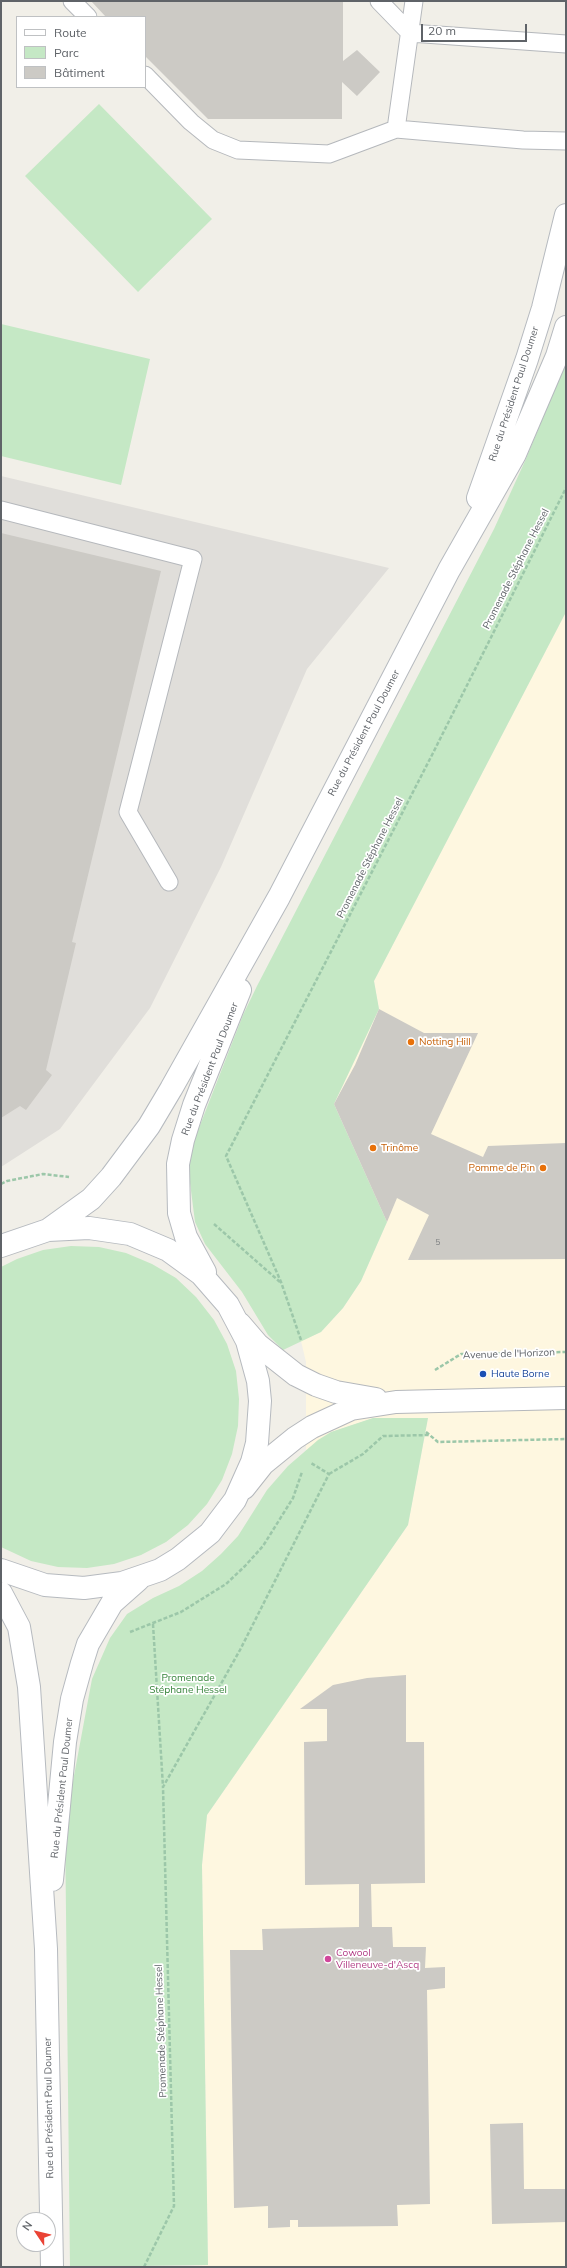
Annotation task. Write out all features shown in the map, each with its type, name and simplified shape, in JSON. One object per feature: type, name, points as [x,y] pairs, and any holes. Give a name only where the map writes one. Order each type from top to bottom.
[{"type":"main road","name":"Rue du Président Paul Doumer","points":[[449,570],[497,450],[527,359],[543,308],[566,215]]},
{"type":"main road","name":"Rue du Président Paul Doumer","points":[[48,1230],[91,1199],[128,1156],[171,1089],[279,897],[449,570],[515,454],[557,356],[566,327]]},
{"type":"main road","name":"Rue du Président Paul Doumer","points":[[216,1288],[198,1263],[186,1237],[179,1206],[178,1164],[192,1112],[228,1018],[279,897]]},
{"type":"main road","points":[[1,1246],[48,1230],[68,1228],[109,1230],[149,1241],[185,1261],[216,1288],[239,1322],[258,1345],[275,1360],[305,1380],[336,1392],[396,1402]]},
{"type":"main road","points":[[235,1500],[252,1462],[260,1422],[258,1381],[250,1348],[239,1322]]},
{"type":"main road","points":[[1,1570],[27,1580],[65,1588],[103,1587],[141,1577],[160,1570],[195,1547],[223,1517],[268,1459],[312,1427],[351,1409],[396,1402],[566,1398]]},
{"type":"main road","name":"Rue du Président Paul Doumer","points":[[46,1949],[65,1742],[72,1699],[82,1662],[94,1634],[112,1603],[141,1577]]},
{"type":"main road","name":"Rue du Président Paul Doumer","points":[[1,1594],[19,1627],[25,1652],[29,1686],[46,1949],[52,2267]]},
{"type":"lane","points":[[72,1],[87,16]]},
{"type":"lane","points":[[379,1],[410,33],[566,44]]},
{"type":"lane","points":[[396,129],[414,1]]},
{"type":"lane","points":[[146,76],[191,122],[213,140],[238,150],[329,154],[396,129],[523,140],[566,141]]},
{"type":"lane","points":[[1,510],[193,558],[128,812],[169,882]]},
{"type":"path","name":"Promenade Stéphane Hessel","points":[[281,1282],[226,1156],[433,753],[566,488]]},
{"type":"path","points":[[1,1184],[44,1174],[71,1177]]},
{"type":"path","points":[[179,1206],[204,1216],[281,1282],[302,1345]]},
{"type":"path","name":"Avenue de l'Horizon","points":[[431,1373],[461,1354],[566,1352]]},
{"type":"path","points":[[424,1430],[438,1442],[566,1439]]},
{"type":"path","points":[[163,1787],[240,1650],[329,1474],[363,1454],[383,1436],[430,1435]]},
{"type":"path","points":[[306,1459],[329,1474]]},
{"type":"path","points":[[94,1634],[116,1635],[153,1624],[181,1612],[226,1584],[263,1546],[293,1498],[304,1466]]},
{"type":"path","name":"Promenade Stéphane Hessel","points":[[144,2267],[174,2206],[163,1787],[153,1624]]},
{"type":"shaded area","points":[[1,476],[389,568],[307,669],[221,867],[150,1008],[60,1129],[1,1167]]},
{"type":"shaded area","points":[[566,612],[566,2267],[169,2267],[208,2265],[202,1865],[207,1815],[408,1525],[428,1418],[373,1418],[331,1432],[306,1450],[306,1362],[301,1341],[321,1332],[343,1308],[361,1281],[387,1222],[334,1104],[379,1009],[374,981]]},
{"type":"green space","points":[[99,104],[212,219],[138,292],[25,176]]},
{"type":"green space","points":[[1,324],[150,359],[121,485],[1,456]]},
{"type":"green space","points":[[566,362],[566,612],[374,981],[379,1009],[334,1104],[387,1222],[361,1281],[343,1308],[321,1332],[283,1350],[268,1335],[242,1292],[205,1244],[195,1222],[188,1167],[195,1138],[243,1015],[494,529],[525,461]]},
{"type":"green space","points":[[71,1246],[99,1247],[126,1253],[152,1264],[176,1278],[196,1297],[214,1320],[227,1344],[236,1371],[239,1399],[238,1426],[232,1454],[222,1480],[207,1504],[188,1525],[166,1542],[141,1555],[114,1564],[87,1568],[58,1567],[31,1561],[1,1547],[1,1267],[17,1259],[43,1250]]},
{"type":"green space","name":"Promenade Stéphane Hessel","points":[[373,1418],[428,1418],[408,1525],[207,1815],[202,1865],[208,2265],[70,2267],[65,1824],[92,1679],[110,1638],[127,1614],[153,1598],[179,1586],[202,1571],[221,1554],[238,1536],[267,1490],[288,1466],[318,1440],[331,1432]]},
{"type":"building","points":[[91,1],[343,1],[343,61],[357,50],[380,72],[357,96],[342,82],[342,119],[208,119],[146,57],[146,16],[105,16]]},
{"type":"building","points":[[1,533],[161,571],[72,942],[76,943],[46,1070],[52,1075],[26,1110],[20,1106],[1,1118]]},
{"type":"building","points":[[379,1009],[424,1033],[478,1033],[431,1134],[483,1157],[488,1146],[566,1143],[566,1259],[408,1260],[429,1215],[397,1198],[387,1222],[334,1104],[355,1065]]},
{"type":"building","name":"Cowool Villeneuve-d'Ascq","points":[[406,1675],[406,1742],[424,1742],[425,1883],[371,1884],[372,1927],[392,1927],[393,1947],[426,1947],[425,1968],[445,1967],[445,1988],[427,1990],[430,2204],[397,2205],[398,2226],[298,2227],[298,2220],[290,2220],[290,2227],[268,2228],[268,2206],[234,2208],[230,1950],[263,1950],[262,1929],[359,1927],[359,1884],[305,1885],[304,1742],[327,1741],[327,1709],[300,1709],[333,1685],[367,1678]]},
{"type":"building","points":[[523,2123],[524,2189],[566,2189],[566,2222],[492,2224],[490,2124]]},
{"type":"place","name":"Notting Hill","points":[[411,1042]]},
{"type":"place","name":"Trinôme","points":[[373,1148]]},
{"type":"place","name":"Pomme de Pin","points":[[543,1168]]},
{"type":"place","name":"Haute Borne","points":[[483,1374]]},
{"type":"place","name":"Cowool Villeneuve-d'Ascq","points":[[328,1959]]}]
